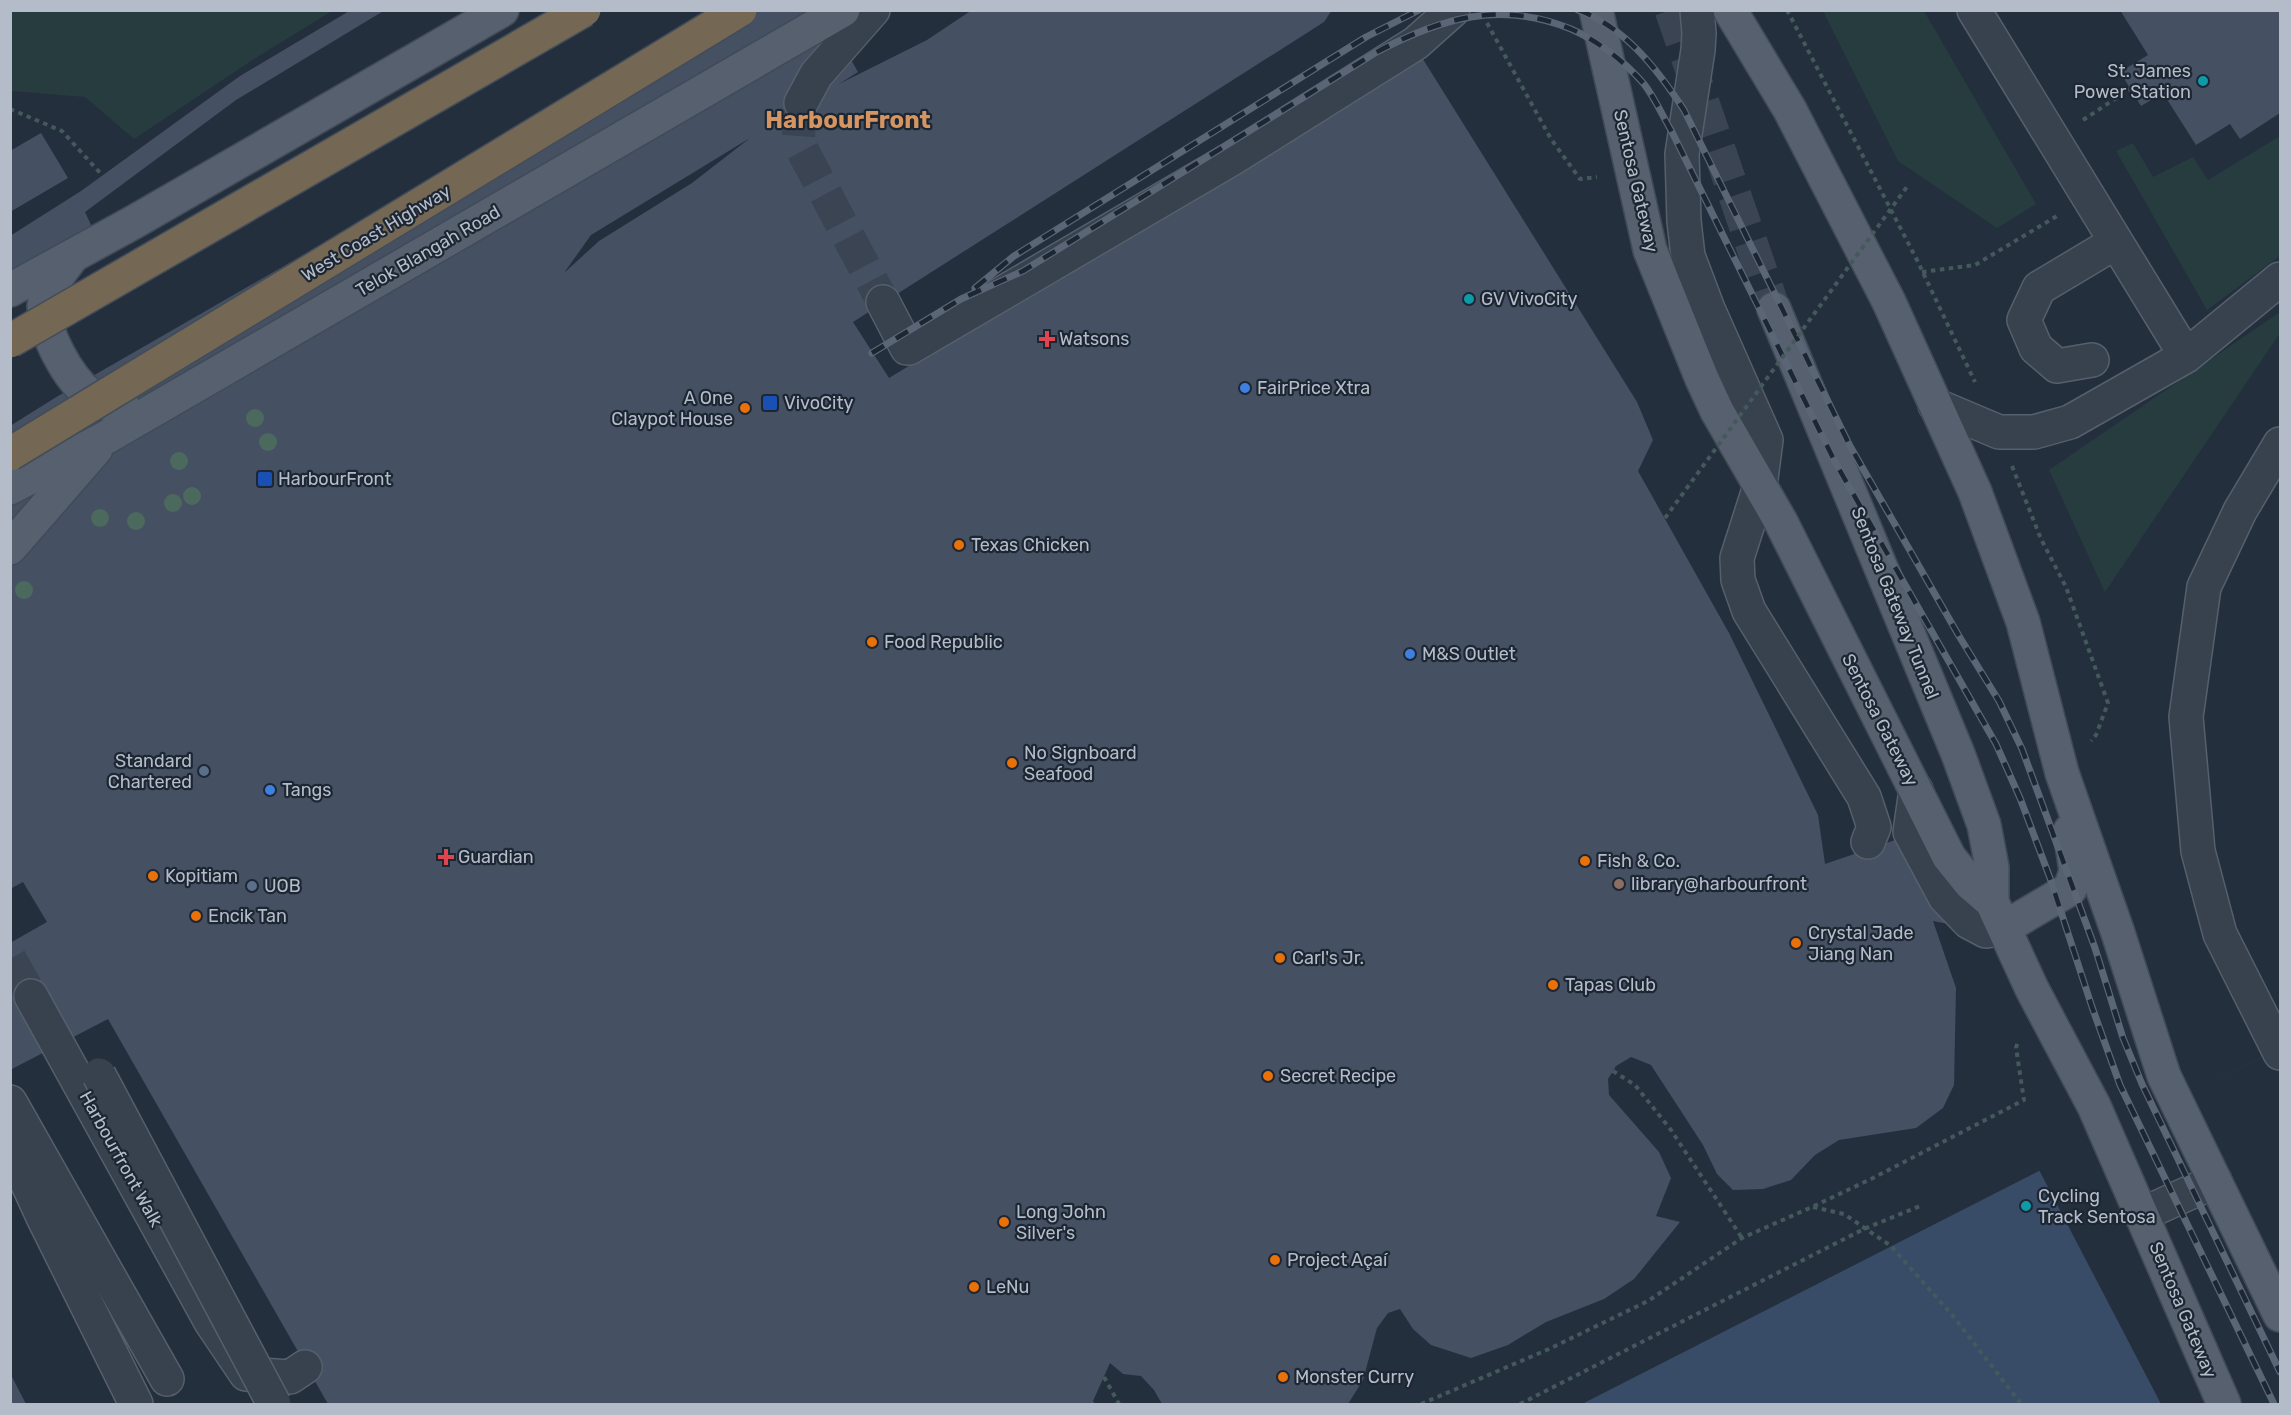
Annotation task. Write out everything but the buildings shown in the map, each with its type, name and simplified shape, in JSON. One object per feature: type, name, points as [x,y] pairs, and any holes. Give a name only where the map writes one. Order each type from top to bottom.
[{"type":"highway","points":[[10,341],[584,10]]},
{"type":"highway","name":"West Coast Highway","points":[[10,454],[740,10]]},
{"type":"main road","points":[[10,290],[72,258],[502,10]]},
{"type":"main road","name":"Telok Blangah Road","points":[[10,489],[153,410],[843,10]]},
{"type":"main road","name":"Sentosa Gateway","points":[[1596,10],[1650,250],[1712,403],[1781,522],[1949,857],[1998,915],[2032,989],[2094,1106],[2224,1404]]},
{"type":"main road","points":[[1734,15],[1790,110],[1889,302],[1975,492],[2023,622],[2062,773],[2111,911],[2164,1076],[2280,1315]]},
{"type":"main road","points":[[72,258],[56,278],[44,305],[49,333],[60,356],[73,378],[90,395],[112,406],[153,410]]},
{"type":"main road","name":"Sentosa Gateway Tunnel","points":[[1774,309],[1958,754],[1984,825],[1998,915]]},
{"type":"main road","points":[[10,548],[107,436]]},
{"type":"main road","points":[[1998,915],[2066,894],[2070,889],[2076,871],[2062,773]]},
{"type":"lane","points":[[801,103],[816,75],[873,10]]},
{"type":"lane","points":[[883,302],[908,349],[1233,158],[1416,43],[1453,10]]},
{"type":"lane","points":[[1697,10],[1698,50],[1682,154],[1684,221],[1688,256],[1708,309],[1766,440],[1760,486],[1737,558],[1738,580],[1749,611],[1864,797],[1874,827],[1868,842]]},
{"type":"lane","points":[[1974,10],[2186,356]]},
{"type":"lane","points":[[2092,360],[2057,366],[2036,348],[2024,320],[2039,288],[2116,242]]},
{"type":"lane","points":[[1935,405],[1999,432],[2034,432],[2070,422],[2186,356],[2280,279]]},
{"type":"lane","points":[[2280,444],[2240,512],[2204,587],[2186,717],[2198,851],[2220,934],[2280,1053]]},
{"type":"lane","name":"Harbourfront Walk","points":[[274,1404],[99,1075],[39,1010],[211,1322],[246,1374],[290,1377],[305,1367]]},
{"type":"lane","points":[[10,1102],[167,1379]]},
{"type":"lane","points":[[10,1145],[43,1217],[136,1404]]},
{"type":"lane","points":[[2141,1215],[2215,1180]]},
{"type":"lane","points":[[10,1204],[43,1217]]},
{"type":"path","points":[[1486,20],[1551,139],[1580,179],[1634,171]]},
{"type":"path","points":[[2074,126],[2130,89]]},
{"type":"path","points":[[10,109],[62,131],[102,175]]},
{"type":"path","points":[[1665,518],[1909,184]]},
{"type":"path","points":[[1421,1404],[1549,1348],[1648,1301],[1742,1238],[1812,1207],[2024,1100],[2016,1048],[2032,989]]},
{"type":"path","points":[[1613,1071],[1635,1085],[1671,1130],[1742,1238]]},
{"type":"path","points":[[1520,1404],[1864,1228],[1920,1206]]},
{"type":"path","points":[[1812,1207],[1844,1214],[1891,1246],[1953,1316],[2021,1404]]},
{"type":"path","points":[[1104,1377],[1119,1404]]},
{"type":"green space","points":[[10,11],[332,11],[254,59],[134,139],[85,97],[11,91]]},
{"type":"green space","points":[[1823,11],[1924,11],[2036,204],[1997,228],[1898,161]]},
{"type":"green space","points":[[2280,136],[2280,256],[2207,310],[2116,151],[2133,143],[2153,177],[2193,157],[2208,180]]},
{"type":"green space","points":[[2280,312],[2280,333],[2105,592],[2049,470]]},
{"type":"water","points":[[2280,1048],[2280,1404],[1582,1404]]},
{"type":"pier","points":[[2280,1048],[2280,1404],[2161,1404],[2039,1170]]},
{"type":"tunnel","points":[[1671,10],[1774,309]]},
{"type":"tunnel","points":[[801,103],[798,142],[883,302]]},
{"type":"tunnel","points":[[10,959],[31,996]]},
{"type":"railway","points":[[975,288],[1014,256],[1366,37],[1419,10]]},
{"type":"railway","points":[[1578,10],[1611,27],[1639,51],[1684,110],[1850,446],[1999,701],[2022,749],[2095,948],[2123,1038],[2142,1084],[2280,1372]]},
{"type":"railway","points":[[872,353],[961,299],[1023,271],[1375,53],[1423,30],[1471,17],[1520,16],[1545,20],[1571,29],[1610,52],[1644,84],[1655,101],[1835,462],[1996,744],[2020,798],[2050,878],[2120,1085],[2274,1404]]},
{"type":"place","name":"St. James Power Station","points":[[2203,81]]},
{"type":"place","name":"GV VivoCity","points":[[1469,299]]},
{"type":"place","name":"Watsons","points":[[1047,339]]},
{"type":"place","name":"FairPrice Xtra","points":[[1245,388]]},
{"type":"place","name":"VivoCity","points":[[770,403]]},
{"type":"place","name":"A One Claypot House","points":[[745,408]]},
{"type":"place","name":"HarbourFront","points":[[265,479]]},
{"type":"place","name":"Texas Chicken","points":[[959,545]]},
{"type":"place","name":"Food Republic","points":[[872,642]]},
{"type":"place","name":"M&S Outlet","points":[[1410,654]]},
{"type":"place","name":"No Signboard Seafood","points":[[1012,763]]},
{"type":"place","name":"Standard Chartered","points":[[204,771]]},
{"type":"place","name":"Tangs","points":[[270,790]]},
{"type":"place","name":"Guardian","points":[[446,857]]},
{"type":"place","name":"Fish & Co.","points":[[1585,861]]},
{"type":"place","name":"Kopitiam","points":[[153,876]]},
{"type":"place","name":"library@harbourfront","points":[[1619,884]]},
{"type":"place","name":"UOB","points":[[252,886]]},
{"type":"place","name":"Encik Tan","points":[[196,916]]},
{"type":"place","name":"Crystal Jade Jiang Nan","points":[[1796,943]]},
{"type":"place","name":"Carl's Jr.","points":[[1280,958]]},
{"type":"place","name":"Tapas Club","points":[[1553,985]]},
{"type":"place","name":"Secret Recipe","points":[[1268,1076]]},
{"type":"place","name":"Cycling Track Sentosa","points":[[2026,1206]]},
{"type":"place","name":"Long John Silver's","points":[[1004,1222]]},
{"type":"place","name":"Project Açaí","points":[[1275,1260]]},
{"type":"place","name":"LeNu","points":[[974,1287]]},
{"type":"place","name":"Monster Curry","points":[[1283,1377]]},
{"type":"district","name":"HarbourFront","points":[[848,120]]}]
